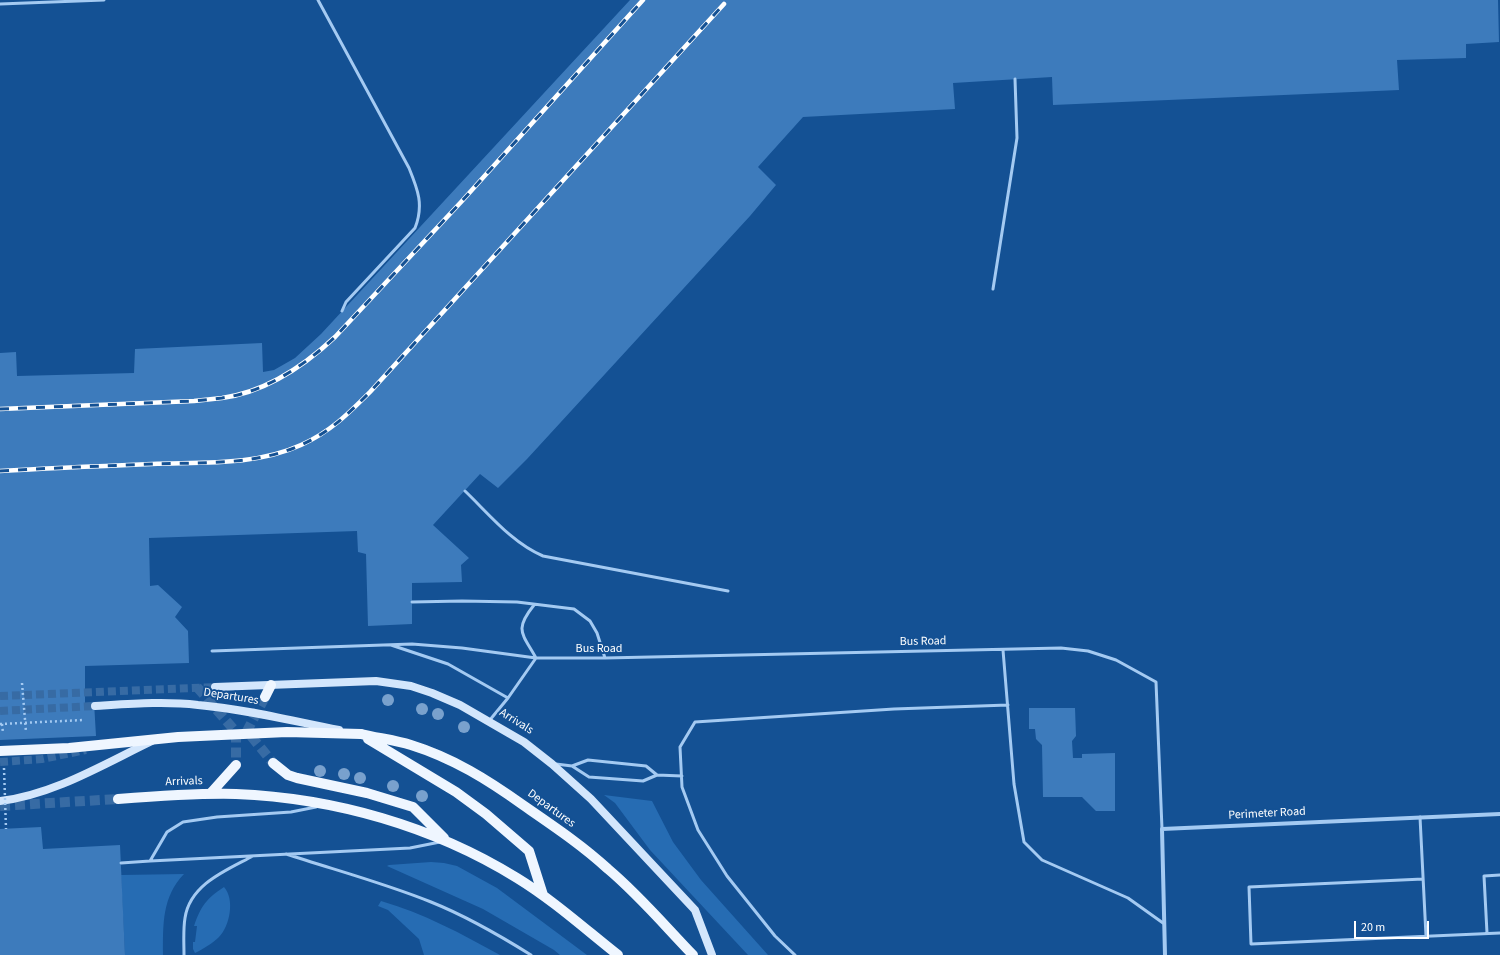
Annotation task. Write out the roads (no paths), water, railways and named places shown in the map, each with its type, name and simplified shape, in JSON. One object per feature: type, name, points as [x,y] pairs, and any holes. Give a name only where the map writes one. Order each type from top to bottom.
[{"type":"main road","name":"Arrivals","points":[[216,687],[354,681],[395,683],[432,693],[460,704],[524,742],[552,764],[591,799],[694,910],[712,955]]},
{"type":"main road","points":[[265,697],[271,685]]},
{"type":"main road","name":"Departures","points":[[95,706],[165,703],[197,704],[234,709],[361,734],[418,747],[445,758],[470,770],[495,785],[548,822],[608,868],[693,955]]},
{"type":"main road","name":"Departures","points":[[0,751],[69,748],[198,736],[287,732],[361,734]]},
{"type":"main road","points":[[361,734],[456,792],[486,814],[529,851],[543,895]]},
{"type":"main road","name":"Departures","points":[[0,801],[25,796],[61,784],[154,740]]},
{"type":"main road","points":[[273,763],[288,775],[297,778],[367,793],[413,807],[447,841]]},
{"type":"main road","points":[[210,794],[236,765]]},
{"type":"main road","name":"Arrivals","points":[[118,799],[210,794],[265,796],[327,804],[382,818],[447,841],[480,856],[543,895],[618,955]]},
{"type":"street","name":"Perimeter Road","points":[[1162,829],[1500,814]]},
{"type":"street","points":[[1162,829],[1163,923],[1165,955]]},
{"type":"lane","points":[[0,4],[104,0]]},
{"type":"lane","points":[[318,0],[409,168],[421,206],[415,228],[346,302],[342,311]]},
{"type":"lane","points":[[993,289],[1017,138],[1015,79]]},
{"type":"lane","points":[[465,491],[519,542],[544,556],[728,591]]},
{"type":"lane","points":[[412,602],[517,602],[534,605],[555,606],[574,610],[590,621],[597,633],[606,658]]},
{"type":"lane","points":[[489,721],[508,698],[536,658],[521,632],[521,624],[525,616],[534,605]]},
{"type":"lane","points":[[387,644],[448,664],[508,698]]},
{"type":"lane","name":"Bus Road","points":[[212,650],[412,644],[462,648],[536,658],[606,658],[1061,648],[1088,651],[1116,660],[1156,682],[1162,829]]},
{"type":"lane","points":[[1003,650],[1014,784],[1024,842],[1042,860],[1128,898],[1163,923]]},
{"type":"lane","points":[[795,955],[775,936],[727,876],[698,830],[682,787],[680,747],[694,722],[1008,705]]},
{"type":"lane","points":[[552,764],[572,766],[588,760],[646,766],[657,775]]},
{"type":"lane","points":[[572,766],[589,777],[643,781],[657,775],[682,776]]},
{"type":"lane","points":[[150,861],[167,832],[183,822],[217,817],[291,812],[327,804]]},
{"type":"lane","points":[[1420,817],[1426,936]]},
{"type":"lane","points":[[121,864],[255,855],[410,848],[447,841]]},
{"type":"lane","points":[[284,854],[432,902],[506,939],[531,955]]},
{"type":"lane","points":[[184,955],[185,918],[188,906],[194,896],[203,886],[217,875],[255,855]]},
{"type":"lane","points":[[1487,933],[1484,876],[1500,875]]},
{"type":"lane","points":[[1424,879],[1249,887],[1251,944],[1500,933]]},
{"type":"tunnel","points":[[197,687],[236,732],[236,765]]},
{"type":"tunnel","points":[[0,696],[215,687]]},
{"type":"tunnel","points":[[265,697],[247,731],[273,763]]},
{"type":"tunnel","points":[[0,711],[95,706]]},
{"type":"tunnel","points":[[0,762],[42,759],[86,750]]},
{"type":"tunnel","points":[[0,806],[118,799]]},
{"type":"railway","points":[[0,409],[194,401],[222,398],[253,390],[283,376],[310,358],[335,337],[462,201],[643,0]]},
{"type":"railway","points":[[0,471],[209,463],[247,460],[283,452],[301,445],[321,434],[346,415],[370,392],[724,4]]}]
